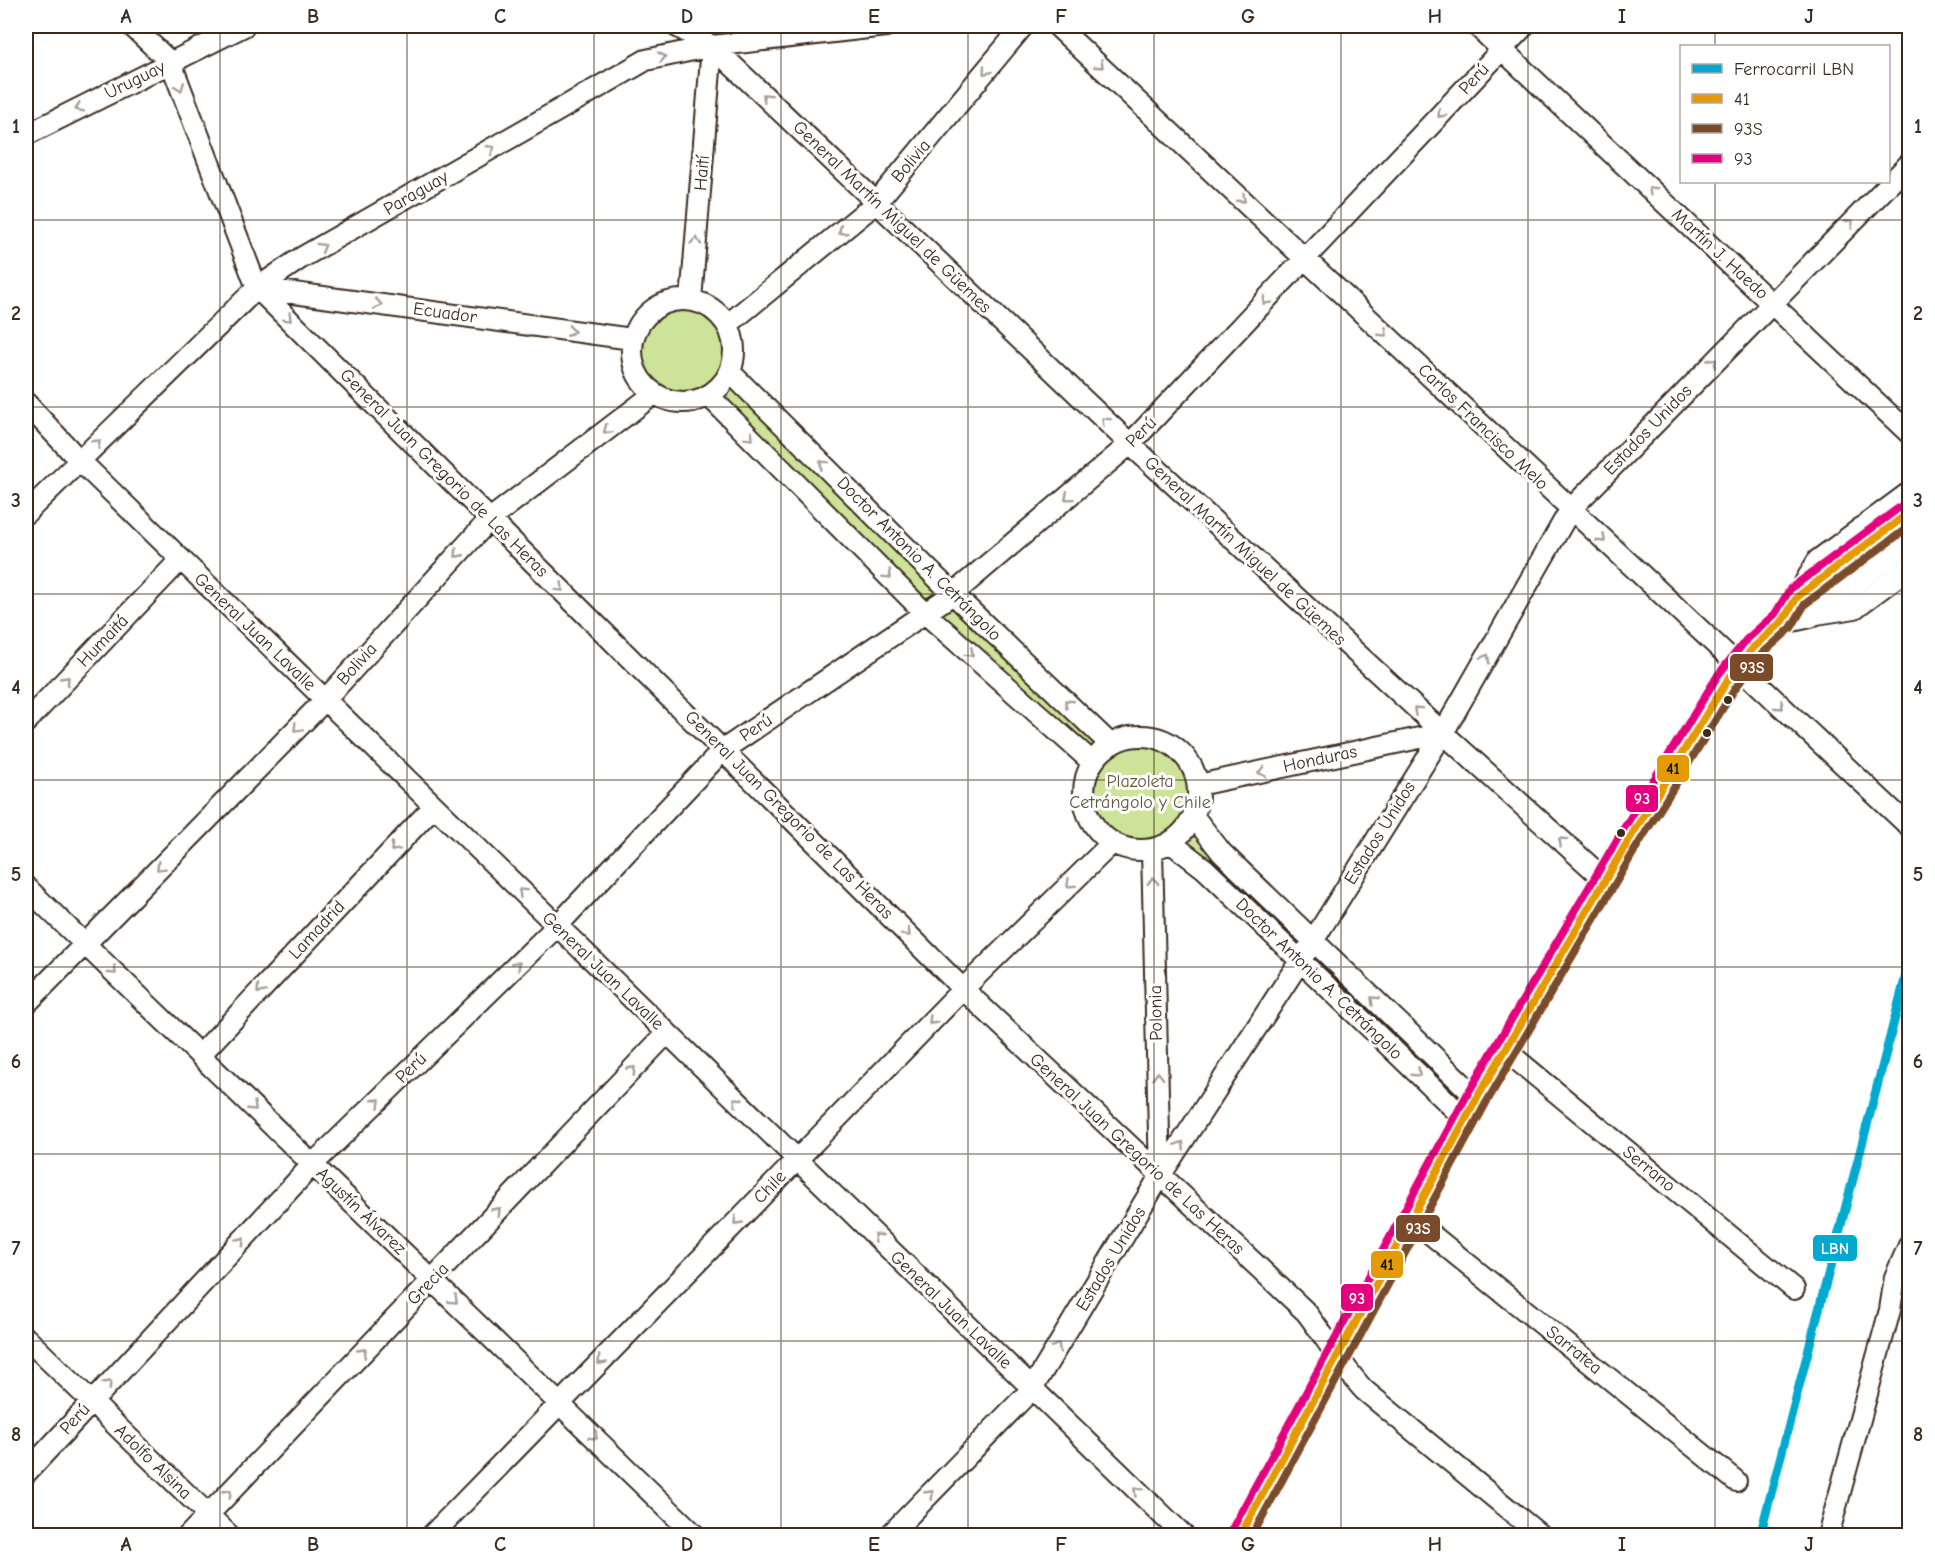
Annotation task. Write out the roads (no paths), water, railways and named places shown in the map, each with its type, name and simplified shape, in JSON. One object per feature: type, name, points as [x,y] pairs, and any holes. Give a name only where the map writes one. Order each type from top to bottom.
[{"type":"main road","points":[[1804,606],[1910,512]]},
{"type":"main road","points":[[1240,1536],[1504,1050],[1605,880],[1738,666],[1754,647],[1783,621],[1910,540]]},
{"type":"street","name":"General Juan Gregorio de Las Heras","points":[[132,26],[171,63],[257,288],[963,989],[1306,1312],[1349,1374],[1364,1390],[1540,1536]]},
{"type":"street","name":"Uruguay","points":[[26,135],[244,26]]},
{"type":"street","name":"General Martín Miguel de Güemes","points":[[676,26],[712,46],[1130,444],[1605,880]]},
{"type":"street","name":"Paraguay","points":[[26,513],[257,288],[302,258],[646,60],[712,46],[886,26]]},
{"type":"street","name":"Bolivia","points":[[727,325],[876,203],[1023,26]]},
{"type":"street","name":"Carlos Francisco Melo","points":[[1057,26],[1910,827]]},
{"type":"street","name":"Martín J. Haedo","points":[[1477,26],[1910,434]]},
{"type":"street","name":"Perú","points":[[26,1473],[313,1164],[557,926],[723,750],[953,594],[1130,444],[1524,26]]},
{"type":"street","name":"Haití","points":[[691,300],[712,46]]},
{"type":"street","name":"Estados Unidos","points":[[1890,182],[1910,162]]},
{"type":"street","name":"Estados Unidos","points":[[889,1536],[1032,1389],[1160,1176],[1313,941],[1443,733],[1570,510],[1889,183]]},
{"type":"street","name":"Ecuador","points":[[257,288],[632,339]]},
{"type":"street","points":[[675,299],[691,300],[712,308],[727,325],[733,340],[734,356],[730,372],[722,385],[709,396],[681,403],[654,394],[642,384],[634,370],[631,355],[632,339],[638,324],[648,312],[675,299]]},
{"type":"street","name":"Doctor Antonio A. Cetrángolo","points":[[730,372],[953,594],[1110,744]]},
{"type":"street","name":"Bolivia","points":[[26,1004],[325,700],[490,519],[654,394]]},
{"type":"street","name":"Doctor Antonio A. Cetrángolo","points":[[709,396],[926,614],[1092,762]]},
{"type":"street","name":"General Juan Lavalle","points":[[26,403],[79,460],[1184,1536]]},
{"type":"street","points":[[1910,492],[1818,560],[1804,606],[1854,608],[1910,567]]},
{"type":"street","name":"Humaitá","points":[[26,722],[181,559]]},
{"type":"street","name":"Honduras","points":[[1198,785],[1443,733]]},
{"type":"street","points":[[1146,735],[1164,740],[1179,750],[1191,764],[1198,785],[1199,800],[1194,817],[1184,833],[1161,846],[1138,851],[1125,849],[1112,843],[1098,831],[1088,815],[1084,798],[1085,779],[1092,762],[1110,744],[1128,737],[1146,735]]},
{"type":"street","name":"Lamadrid","points":[[200,1055],[434,806]]},
{"type":"street","name":"Doctor Antonio A. Cetrángolo","points":[[1194,817],[1222,854],[1477,1098]]},
{"type":"street","name":"Chile","points":[[431,1536],[963,989],[1112,843]]},
{"type":"street","name":"Doctor Antonio A. Cetrángolo","points":[[1161,846],[1205,869],[1465,1119]]},
{"type":"street","name":"Polonia","points":[[1160,1176],[1161,846]]},
{"type":"street","name":"Agustín Álvarez","points":[[26,887],[696,1536]]},
{"type":"street","name":"Grecia","points":[[188,1536],[667,1033]]},
{"type":"street","name":"Serrano","points":[[1504,1050],[1794,1289]]},
{"type":"street","name":"Sarratea","points":[[1412,1219],[1736,1481]]},
{"type":"street","points":[[1828,1536],[1890,1310],[1895,1277],[1910,1243]]},
{"type":"street","points":[[1895,1277],[1910,1291]]},
{"type":"street","name":"Adolfo Alsina","points":[[26,1338],[230,1536]]},
{"type":"rail line","name":"LBN","points":[[1760,1536],[1910,960]]},
{"type":"park label","name":"Plazoleta Cetrángolo y Chile","points":[[1140,791]]}]
